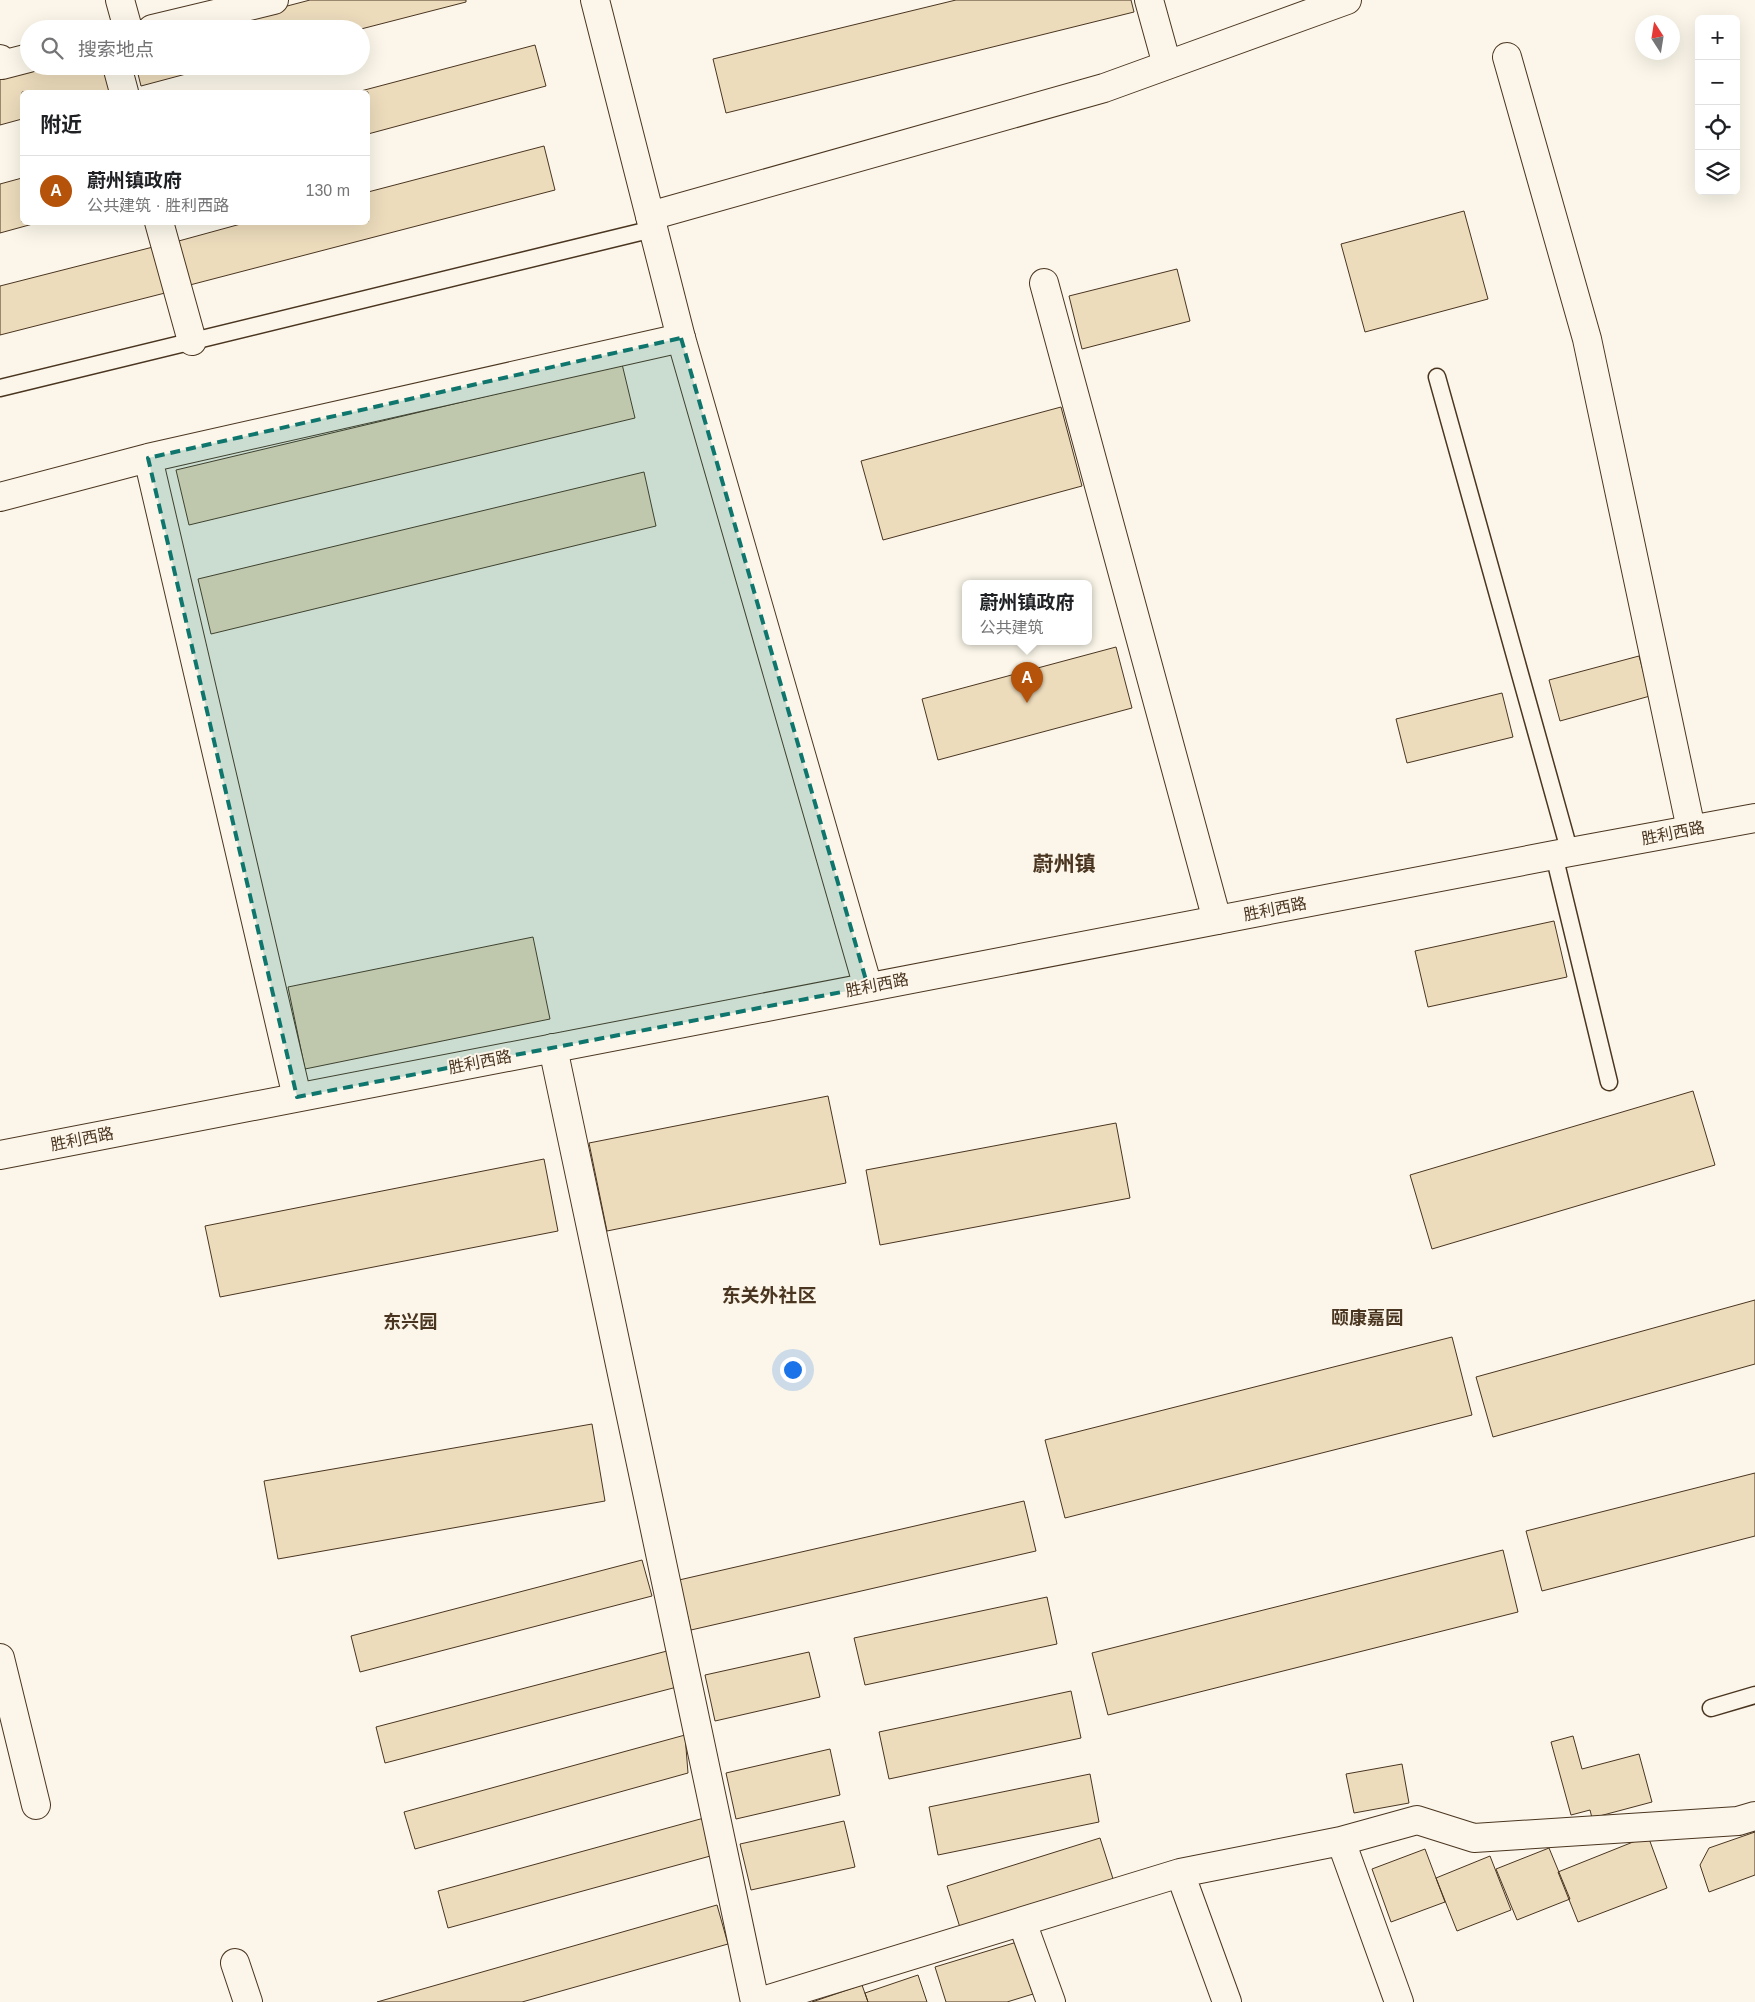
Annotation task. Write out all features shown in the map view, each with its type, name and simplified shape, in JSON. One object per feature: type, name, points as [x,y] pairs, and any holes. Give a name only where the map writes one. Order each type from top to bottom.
[{"type":"street","points":[[120,0],[126,20]]},
{"type":"street","points":[[595,0],[681,338],[868,987]]},
{"type":"street","points":[[1149,0],[1167,65]]},
{"type":"street","points":[[652,223],[1104,88],[1347,0]]},
{"type":"street","points":[[189,20],[267,1]]},
{"type":"street","points":[[1507,57],[1587,339],[1691,829]]},
{"type":"street","points":[[1,63],[20,60]]},
{"type":"street","points":[[119,75],[123,90]]},
{"type":"street","points":[[160,225],[192,341]]},
{"type":"street","points":[[1044,283],[1217,920]]},
{"type":"street","points":[[0,497],[148,458],[681,338]]},
{"type":"street","points":[[148,458],[297,1097]]},
{"type":"street","name":"胜利西路","points":[[0,1155],[1755,818]]},
{"type":"street","points":[[553,1048],[755,2002]]},
{"type":"street","points":[[0,1658],[36,1805]]},
{"type":"street","points":[[758,2002],[1180,1873],[1341,1841],[1417,1820],[1474,1838],[1738,1821],[1755,1816]]},
{"type":"street","points":[[1341,1841],[1399,2002]]},
{"type":"street","points":[[1180,1873],[1227,2002]]},
{"type":"street","points":[[1022,1922],[1051,2002]]},
{"type":"street","points":[[235,1963],[248,2002]]},
{"type":"lane","points":[[0,388],[192,341],[652,223]]},
{"type":"lane","points":[[1437,377],[1562,854],[1609,1082]]},
{"type":"lane","points":[[1711,1708],[1755,1695]]},
{"type":"highlighted area","points":[[681,338],[868,987],[297,1097],[148,458]]},
{"type":"building","points":[[310,0],[466,0],[466,2],[370,27],[370,20],[234,20]]},
{"type":"building","points":[[956,0],[1131,0],[1134,12],[726,113],[713,59]]},
{"type":"building","points":[[535,45],[546,86],[370,133],[370,90],[365,90]]},
{"type":"building","points":[[20,70],[20,75],[106,75],[110,90],[20,90],[20,120],[0,125],[0,75]]},
{"type":"building","points":[[138,75],[182,75],[141,86]]},
{"type":"building","points":[[544,146],[555,190],[186,286],[175,242],[237,225],[370,225],[370,191]]},
{"type":"building","points":[[20,179],[20,225],[29,225],[0,233],[0,184]]},
{"type":"building","points":[[1464,211],[1488,299],[1365,332],[1341,244]]},
{"type":"building","points":[[153,247],[165,293],[0,335],[0,286]]},
{"type":"building","points":[[1177,269],[1190,321],[1082,349],[1069,296]]},
{"type":"building","points":[[622,364],[635,418],[189,525],[176,470]]},
{"type":"building","points":[[1061,407],[1082,486],[883,540],[861,461]]},
{"type":"building","points":[[644,472],[656,526],[211,634],[198,579]]},
{"type":"building","points":[[1116,647],[1132,708],[938,760],[922,699]]},
{"type":"building","points":[[1639,656],[1650,696],[1560,721],[1549,680]]},
{"type":"building","points":[[1502,693],[1513,737],[1407,763],[1396,719]]},
{"type":"building","points":[[1554,921],[1567,977],[1428,1007],[1415,951]]},
{"type":"building","points":[[533,937],[550,1019],[305,1069],[288,987]]},
{"type":"building","points":[[1693,1091],[1715,1165],[1432,1249],[1410,1175]]},
{"type":"building","points":[[828,1096],[846,1183],[607,1231],[589,1143]]},
{"type":"building","points":[[1116,1123],[1130,1198],[880,1245],[866,1170]]},
{"type":"building","points":[[544,1159],[558,1231],[220,1297],[205,1226]]},
{"type":"building","points":[[1755,1300],[1755,1364],[1493,1437],[1476,1377]]},
{"type":"building","points":[[1452,1337],[1472,1415],[1065,1518],[1045,1440]]},
{"type":"building","points":[[592,1424],[605,1501],[278,1559],[264,1481]]},
{"type":"building","points":[[1755,1473],[1755,1536],[1542,1591],[1526,1531]]},
{"type":"building","points":[[1024,1501],[1036,1551],[691,1630],[679,1580]]},
{"type":"building","points":[[1503,1550],[1518,1612],[1108,1715],[1092,1653]]},
{"type":"building","points":[[642,1560],[652,1596],[360,1672],[351,1636]]},
{"type":"building","points":[[1047,1597],[1057,1644],[865,1685],[854,1638]]},
{"type":"building","points":[[667,1651],[677,1687],[385,1763],[376,1727]]},
{"type":"building","points":[[809,1652],[820,1697],[715,1721],[705,1675]]},
{"type":"building","points":[[1071,1691],[1081,1738],[889,1779],[879,1732]]},
{"type":"building","points":[[685,1735],[688,1773],[415,1849],[404,1812]]},
{"type":"building","points":[[1573,1736],[1582,1769],[1639,1754],[1652,1802],[1592,1818],[1590,1810],[1571,1815],[1551,1742]]},
{"type":"building","points":[[830,1749],[840,1795],[736,1819],[726,1773]]},
{"type":"building","points":[[1402,1764],[1409,1803],[1354,1813],[1346,1774]]},
{"type":"building","points":[[1090,1774],[1099,1822],[938,1855],[929,1807]]},
{"type":"building","points":[[704,1818],[714,1855],[448,1928],[438,1891]]},
{"type":"building","points":[[844,1821],[855,1867],[751,1890],[740,1844]]},
{"type":"building","points":[[1755,1832],[1755,1875],[1709,1892],[1700,1865],[1709,1848]]},
{"type":"building","points":[[1648,1836],[1667,1888],[1578,1922],[1558,1872]]},
{"type":"building","points":[[1100,1838],[1115,1885],[962,1934],[947,1886]]},
{"type":"building","points":[[1549,1848],[1570,1899],[1517,1920],[1496,1869]]},
{"type":"building","points":[[1425,1849],[1445,1902],[1391,1922],[1372,1869]]},
{"type":"building","points":[[1490,1856],[1511,1910],[1457,1931],[1436,1878]]},
{"type":"building","points":[[717,1905],[728,1944],[522,2002],[377,2002]]},
{"type":"building","points":[[1017,1942],[1033,1994],[1007,2002],[946,2002],[935,1967]]},
{"type":"building","points":[[918,1975],[927,2002],[868,2002],[865,1993]]},
{"type":"building","points":[[862,1985],[868,2002],[812,2002]]},
{"type":"place","name":"蔚州镇政府","points":[[1027,703]]},
{"type":"district","name":"蔚州镇","points":[[1064,863]]},
{"type":"district","name":"东关外社区","points":[[769,1295]]},
{"type":"district","name":"颐康嘉园","points":[[1367,1318]]},
{"type":"district","name":"东兴园","points":[[410,1322]]}]
